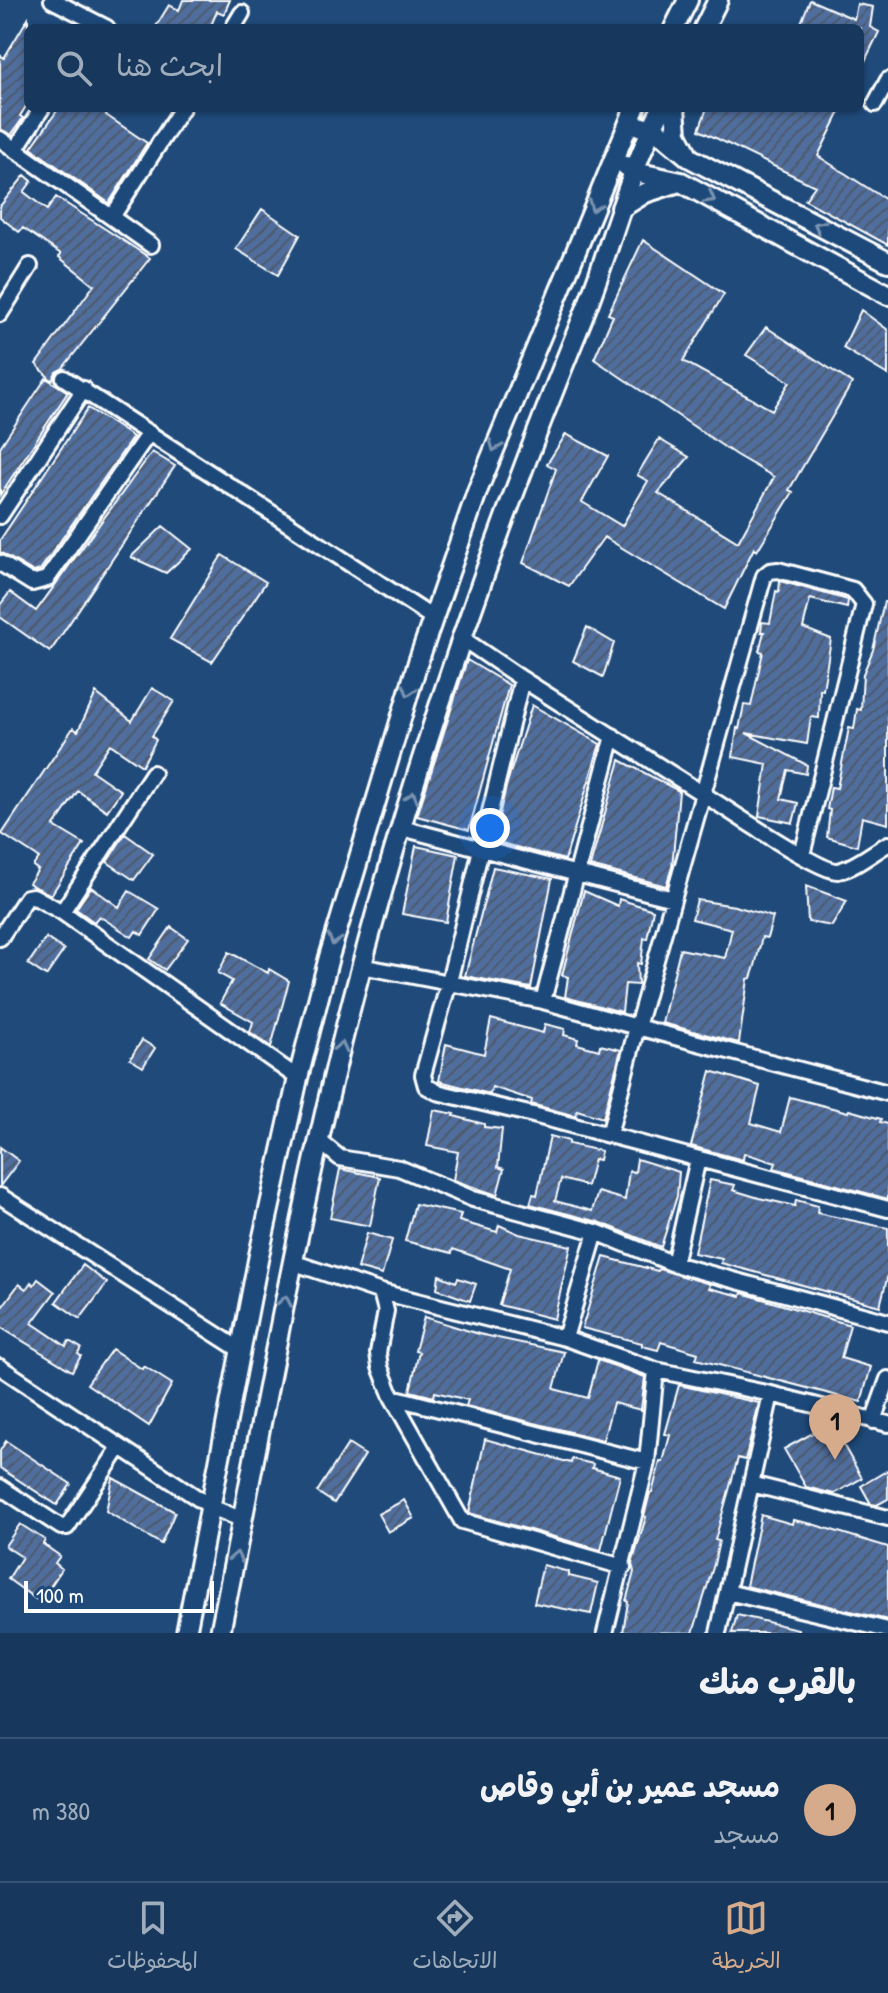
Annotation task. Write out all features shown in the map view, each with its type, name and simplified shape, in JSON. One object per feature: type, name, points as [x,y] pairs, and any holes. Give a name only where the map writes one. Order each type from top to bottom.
[{"type":"main road","points":[[676,24],[688,0]]},
{"type":"main road","points":[[706,24],[718,0]]},
{"type":"main road","points":[[220,1633],[292,1262],[361,966],[460,637],[509,501],[588,306],[621,208],[660,112]]},
{"type":"main road","points":[[675,112],[677,134],[690,158]]},
{"type":"main road","points":[[186,1633],[259,1255],[298,1078],[329,957],[433,618],[478,489],[632,115],[690,158],[888,262]]},
{"type":"main road","points":[[614,158],[635,172],[681,182],[888,295]]},
{"type":"main road","points":[[681,182],[681,168],[690,158]]},
{"type":"main road","points":[[621,208],[645,193],[681,182]]},
{"type":"street","points":[[52,0],[94,24]]},
{"type":"street","points":[[235,24],[242,13]]},
{"type":"street","points":[[875,104],[888,80]]},
{"type":"street","points":[[15,150],[39,112]]},
{"type":"street","points":[[112,217],[179,112]]},
{"type":"street","points":[[0,139],[151,245]]},
{"type":"street","points":[[0,314],[30,266]]},
{"type":"street","points":[[64,378],[433,618]]},
{"type":"street","points":[[0,516],[84,389]]},
{"type":"street","points":[[0,563],[32,583],[47,579],[149,433]]},
{"type":"street","points":[[609,1135],[764,576],[778,570],[853,590],[864,604],[802,855]]},
{"type":"street","points":[[460,637],[703,794],[828,870],[836,871],[888,844]]},
{"type":"street","points":[[522,679],[449,982],[423,1075],[426,1086],[437,1092],[888,1209]]},
{"type":"street","points":[[543,1001],[613,736]]},
{"type":"street","points":[[62,912],[153,773]]},
{"type":"street","points":[[402,828],[673,899]]},
{"type":"street","points":[[0,938],[30,895],[62,912],[298,1078]]},
{"type":"street","points":[[361,966],[543,1001],[888,1093]]},
{"type":"street","points":[[318,1140],[340,1158],[399,1168],[473,1199],[596,1232],[674,1264],[888,1322]]},
{"type":"street","points":[[674,1264],[698,1159]]},
{"type":"street","points":[[0,1196],[242,1351]]},
{"type":"street","points":[[565,1338],[596,1232]]},
{"type":"street","points":[[292,1262],[381,1292],[565,1338],[656,1370],[771,1394],[881,1422],[888,1379]]},
{"type":"street","points":[[381,1292],[386,1311],[378,1353],[380,1367],[392,1397],[462,1521],[623,1567]]},
{"type":"street","points":[[0,1367],[211,1507],[243,1520]]},
{"type":"street","points":[[605,1633],[647,1462],[656,1370]]},
{"type":"street","points":[[718,1633],[771,1394]]},
{"type":"street","points":[[392,1397],[647,1462]]},
{"type":"street","points":[[0,1487],[61,1527],[67,1527],[120,1447]]},
{"type":"street","points":[[751,1484],[888,1518]]},
{"type":"street","points":[[727,1592],[888,1630]]},
{"type":"building","points":[[183,0],[230,0],[224,14],[217,11],[212,24],[157,24],[169,5],[179,10]]},
{"type":"building","points":[[810,0],[854,19],[857,4],[873,7],[870,27],[879,32],[864,63],[864,24],[801,24]]},
{"type":"building","points":[[24,25],[24,110],[20,116],[23,118],[11,135],[0,129],[0,55],[4,58]]},
{"type":"building","points":[[56,112],[108,112],[106,115],[147,143],[109,203],[31,148]]},
{"type":"building","points":[[706,112],[840,112],[818,156],[888,201],[888,245],[805,200],[815,186],[699,130]]},
{"type":"building","points":[[25,175],[32,181],[24,192],[47,210],[56,197],[150,258],[62,369],[56,372],[52,381],[36,364],[94,285],[59,257],[61,254],[23,228],[19,232],[0,217],[0,206]]},
{"type":"building","points":[[262,209],[300,235],[278,275],[236,249]]},
{"type":"building","points":[[643,240],[724,294],[683,361],[772,410],[790,382],[746,355],[766,327],[852,383],[789,490],[793,492],[757,551],[754,548],[724,609],[604,537],[569,586],[523,563],[556,469],[547,464],[566,434],[608,456],[582,502],[622,526],[648,481],[637,475],[659,439],[689,457],[658,493],[738,542],[774,477],[736,455],[594,359],[613,316],[608,314]]},
{"type":"building","points":[[861,310],[888,330],[888,375],[843,348]]},
{"type":"building","points":[[46,378],[68,392],[0,495],[0,447]]},
{"type":"building","points":[[88,408],[133,437],[40,570],[34,572],[0,552],[0,540]]},
{"type":"building","points":[[152,452],[175,466],[50,652],[0,617],[0,605],[10,592],[36,611]]},
{"type":"building","points":[[163,526],[192,549],[166,573],[131,557]]},
{"type":"building","points":[[222,555],[266,582],[212,662],[170,639]]},
{"type":"building","points":[[780,581],[848,600],[847,608],[810,599],[803,628],[831,639],[823,690],[820,689],[819,718],[811,717],[807,744],[746,733],[807,765],[806,774],[788,770],[784,786],[781,799],[798,803],[793,823],[759,816],[767,764],[733,757],[737,728],[744,705],[751,706],[763,652],[759,651],[764,632],[761,632],[762,622],[770,623]]},
{"type":"building","points":[[884,602],[888,602],[888,824],[862,817],[857,846],[827,837],[830,810],[827,809],[831,787],[837,788],[849,728],[854,729],[857,709],[861,710],[863,674],[873,650]]},
{"type":"building","points":[[587,627],[614,643],[603,677],[573,661]]},
{"type":"building","points":[[467,660],[509,685],[469,830],[417,816]]},
{"type":"building","points":[[152,688],[174,701],[152,736],[156,740],[142,766],[110,744],[92,771],[121,791],[107,811],[78,791],[54,826],[84,844],[51,895],[33,886],[29,883],[38,870],[33,866],[39,858],[2,834],[73,728],[78,731],[96,693],[132,721]]},
{"type":"building","points":[[532,705],[600,744],[565,860],[493,841],[507,783]]},
{"type":"building","points":[[620,760],[679,791],[672,867],[666,886],[590,866]]},
{"type":"building","points":[[125,834],[153,854],[134,880],[107,862]]},
{"type":"building","points":[[416,846],[458,855],[446,922],[402,914]]},
{"type":"building","points":[[493,867],[552,879],[531,988],[465,976]]},
{"type":"building","points":[[806,886],[847,901],[832,926],[808,922]]},
{"type":"building","points":[[91,887],[119,907],[129,891],[159,909],[142,935],[136,931],[132,937],[99,916],[94,922],[76,909]]},
{"type":"building","points":[[584,891],[618,906],[619,899],[653,910],[647,939],[644,938],[641,964],[637,963],[638,985],[625,984],[622,1012],[565,997],[568,977],[562,975]]},
{"type":"building","points":[[697,900],[735,906],[773,917],[767,938],[762,937],[751,978],[748,979],[739,1043],[662,1023],[680,949],[725,958],[732,929],[692,919]]},
{"type":"building","points":[[171,927],[188,939],[165,970],[149,959]]},
{"type":"building","points":[[46,938],[64,950],[46,976],[28,964]]},
{"type":"building","points":[[229,952],[289,981],[271,1047],[250,1032],[253,1022],[220,1003],[232,981],[218,973]]},
{"type":"building","points":[[491,1019],[543,1033],[545,1024],[565,1029],[564,1035],[578,1039],[577,1044],[599,1050],[600,1045],[621,1050],[603,1118],[577,1110],[576,1116],[531,1104],[532,1100],[492,1087],[490,1094],[439,1081],[446,1044],[484,1054]]},
{"type":"building","points":[[142,1040],[155,1048],[143,1067],[130,1059]]},
{"type":"building","points":[[711,1071],[760,1086],[751,1123],[781,1132],[790,1097],[849,1110],[888,1124],[888,1199],[774,1168],[776,1163],[744,1153],[743,1160],[691,1146]]},
{"type":"building","points":[[434,1110],[455,1114],[484,1124],[484,1127],[502,1129],[498,1167],[504,1169],[497,1195],[453,1180],[458,1152],[427,1146]]},
{"type":"building","points":[[550,1136],[601,1151],[599,1160],[594,1159],[587,1186],[561,1179],[555,1201],[592,1211],[598,1192],[625,1200],[629,1171],[635,1172],[637,1159],[679,1172],[677,1196],[661,1247],[599,1222],[530,1204],[533,1194],[537,1195]]},
{"type":"building","points":[[0,1147],[19,1161],[0,1186]]},
{"type":"building","points":[[340,1169],[380,1177],[370,1226],[330,1218]]},
{"type":"building","points":[[710,1180],[735,1185],[733,1190],[759,1198],[795,1206],[796,1200],[818,1206],[817,1213],[888,1228],[888,1275],[880,1306],[694,1253]]},
{"type":"building","points":[[415,1204],[461,1214],[459,1221],[497,1232],[499,1225],[519,1234],[571,1246],[554,1319],[499,1305],[510,1269],[453,1249],[452,1253],[405,1241]]},
{"type":"building","points":[[367,1233],[392,1240],[382,1275],[357,1268]]},
{"type":"building","points":[[604,1257],[659,1269],[710,1284],[709,1288],[741,1296],[742,1293],[850,1325],[841,1358],[871,1367],[861,1402],[696,1359],[698,1353],[661,1342],[658,1350],[582,1328]]},
{"type":"building","points":[[83,1265],[107,1283],[80,1319],[56,1302]]},
{"type":"building","points":[[439,1275],[456,1282],[458,1278],[476,1284],[470,1301],[437,1289]]},
{"type":"building","points":[[38,1279],[55,1292],[32,1323],[66,1346],[69,1341],[81,1348],[78,1354],[81,1356],[72,1371],[0,1327],[0,1310],[19,1284],[26,1289]]},
{"type":"building","points":[[424,1317],[479,1334],[564,1352],[554,1389],[588,1398],[598,1360],[645,1377],[641,1410],[613,1403],[603,1440],[466,1406],[468,1400],[435,1392],[434,1397],[410,1391],[419,1352],[415,1351]]},
{"type":"building","points":[[112,1349],[172,1384],[149,1426],[87,1384]]},
{"type":"building","points":[[679,1385],[759,1403],[745,1460],[738,1458],[715,1540],[719,1541],[714,1564],[693,1633],[623,1632],[626,1601],[634,1572],[632,1564],[650,1493],[660,1462],[663,1462],[670,1435],[665,1434]]},
{"type":"building","points":[[831,1423],[862,1478],[834,1494],[806,1487],[784,1449]]},
{"type":"building","points":[[485,1439],[571,1463],[572,1459],[593,1464],[592,1468],[620,1476],[601,1550],[469,1513]]},
{"type":"building","points":[[6,1441],[71,1484],[57,1505],[0,1468],[0,1451]]},
{"type":"building","points":[[348,1444],[365,1455],[334,1503],[317,1492]]},
{"type":"building","points":[[888,1470],[888,1499],[877,1505],[871,1504],[861,1486]]},
{"type":"building","points":[[113,1478],[175,1512],[161,1544],[106,1511]]},
{"type":"building","points":[[404,1500],[414,1518],[388,1532],[378,1514]]},
{"type":"building","points":[[761,1515],[792,1524],[793,1520],[812,1524],[888,1547],[888,1620],[746,1586]]},
{"type":"building","points":[[20,1524],[45,1540],[43,1544],[60,1556],[55,1563],[62,1569],[40,1602],[8,1579],[22,1557],[5,1546]]},
{"type":"building","points":[[543,1565],[598,1583],[591,1614],[534,1603]]},
{"type":"building","points":[[737,1615],[798,1629],[798,1633],[732,1633]]},
{"type":"place","name":"مسجد عمير بن أبي وقاص","points":[[835,1460]]}]
